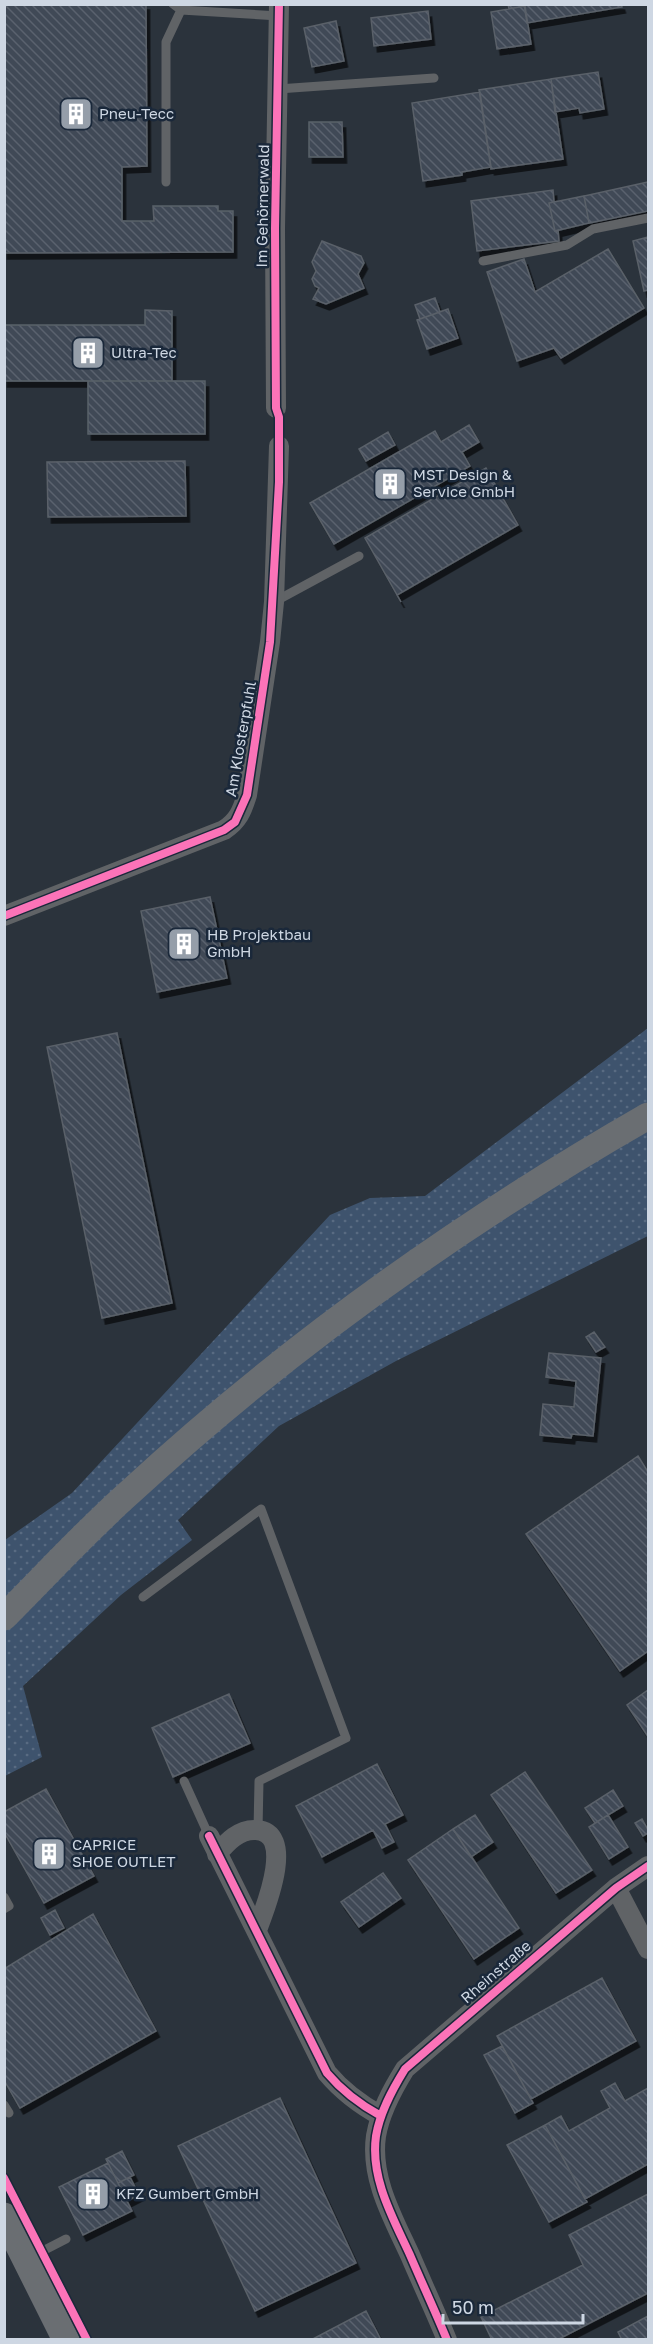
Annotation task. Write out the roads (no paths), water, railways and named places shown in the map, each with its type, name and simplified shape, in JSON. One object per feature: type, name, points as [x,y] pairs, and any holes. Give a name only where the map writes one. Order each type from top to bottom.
[{"type":"main road","points":[[4,1617],[129,1492],[268,1373],[419,1260],[511,1198],[648,1116]]},
{"type":"main road","points":[[4,2216],[66,2340]]},
{"type":"street","name":"Im Gehörnerwald","points":[[276,408],[275,228],[279,10]]},
{"type":"street","name":"Am Klosterpfuhl","points":[[4,916],[224,830],[236,822],[247,795],[270,642],[274,602],[279,446]]},
{"type":"street","points":[[257,1930],[270,1896],[276,1855],[270,1838],[258,1830],[237,1834],[227,1842],[213,1845],[327,2073],[359,2104],[381,2116]]},
{"type":"street","name":"Rheinstraße","points":[[447,2340],[386,2202],[376,2164],[376,2138],[381,2116],[392,2090],[405,2069],[616,1888],[648,1866]]},
{"type":"street","points":[[616,1888],[648,1948]]},
{"type":"lane","points":[[166,182],[166,42],[177,7],[279,10]]},
{"type":"lane","points":[[278,89],[434,78]]},
{"type":"lane","points":[[483,261],[567,245],[593,229],[648,218]]},
{"type":"lane","points":[[274,602],[359,556]]},
{"type":"lane","points":[[143,1597],[261,1509],[346,1738],[259,1781],[258,1830]]},
{"type":"lane","points":[[184,1781],[213,1845]]},
{"type":"lane","points":[[4,1897],[9,1906],[4,1909]]},
{"type":"lane","points":[[27,2259],[66,2239]]},
{"type":"place","name":"Pneu-Tecc","points":[[76,114]]},
{"type":"place","name":"Ultra-Tec","points":[[88,353]]},
{"type":"place","name":"MST Design & Service GmbH","points":[[390,484]]},
{"type":"place","name":"HB Projektbau GmbH","points":[[184,944]]},
{"type":"place","name":"CAPRICE SHOE OUTLET","points":[[49,1854]]},
{"type":"place","name":"KFZ Gumbert GmbH","points":[[93,2194]]}]
